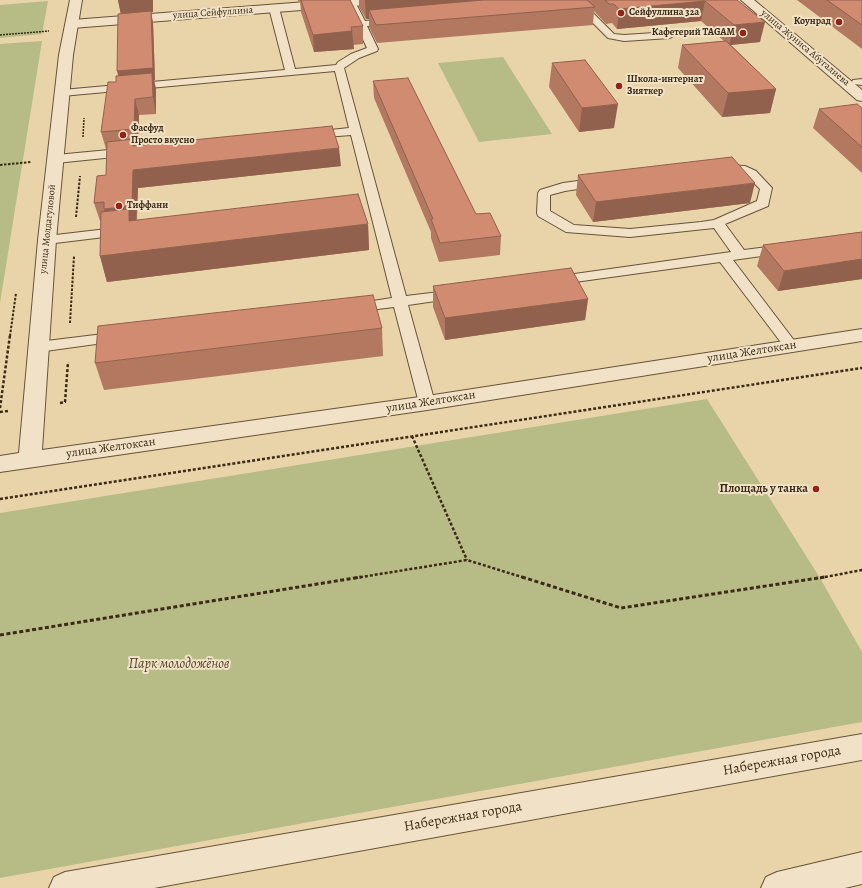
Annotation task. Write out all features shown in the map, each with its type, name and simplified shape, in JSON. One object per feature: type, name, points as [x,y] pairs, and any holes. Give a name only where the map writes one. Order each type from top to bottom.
[{"type":"street","name":"улица Молдагуловой","points":[[30,460],[47,240],[66,55],[76,0]]},
{"type":"street","name":"улица Сейфуллина","points":[[72,24],[378,0]]},
{"type":"street","name":"улица Жуниса Абугалиева","points":[[747,0],[862,97]]},
{"type":"street","name":"улица Жуниса Абугалиева","points":[[758,0],[860,84]]},
{"type":"street","name":"улица Желтоксан","points":[[0,464],[427,403],[862,335]]},
{"type":"street","name":"Набережная города","points":[[65,888],[862,747]]},
{"type":"street","points":[[777,888],[862,868]]},
{"type":"lane","points":[[62,93],[339,68],[342,64],[355,56],[373,49],[352,2]]},
{"type":"lane","points":[[576,3],[611,36],[624,38],[670,35]]},
{"type":"lane","points":[[274,8],[291,73]]},
{"type":"lane","points":[[361,24],[400,20]]},
{"type":"lane","points":[[339,68],[427,403]]},
{"type":"lane","points":[[301,136],[356,131]]},
{"type":"lane","points":[[56,159],[144,151]]},
{"type":"lane","points":[[610,181],[563,187],[544,194],[543,213],[571,229],[623,232],[693,227],[717,223],[762,203],[766,188],[752,174],[741,169],[712,169]]},
{"type":"lane","points":[[359,204],[374,202]]},
{"type":"lane","points":[[717,223],[740,255]]},
{"type":"lane","points":[[47,240],[138,229]]},
{"type":"lane","points":[[542,282],[793,248]]},
{"type":"lane","points":[[723,257],[791,346]]},
{"type":"lane","points":[[337,310],[471,292]]},
{"type":"lane","points":[[38,347],[132,335]]},
{"type":"path","points":[[0,165],[56,159]]},
{"type":"path","points":[[0,499],[862,368]]},
{"type":"path","points":[[412,436],[467,560]]},
{"type":"path","points":[[0,635],[467,560],[621,608],[820,578],[862,570]]},
{"type":"green space","points":[[48,1],[42,34],[0,38],[0,5]]},
{"type":"green space","points":[[42,41],[0,303],[0,44]]},
{"type":"green space","points":[[503,57],[552,134],[479,142],[438,63]]},
{"type":"green space","name":"Парк молодожёнов","points":[[707,399],[820,578],[862,652],[862,722],[0,878],[0,513]]},
{"type":"building","points":[[301,0],[350,0],[363,26],[351,27],[352,31],[313,35]]},
{"type":"building","points":[[483,0],[587,0],[595,7],[376,25],[369,10]]},
{"type":"building","points":[[605,0],[737,0],[765,22],[734,25],[705,1],[619,9],[614,4],[609,4]]},
{"type":"building","points":[[827,0],[862,0],[862,25]]},
{"type":"building","points":[[151,11],[153,68],[117,71],[118,14]]},
{"type":"building","points":[[726,41],[776,89],[728,93],[682,45]]},
{"type":"building","points":[[585,60],[618,104],[582,108],[552,63]]},
{"type":"building","points":[[152,73],[153,97],[135,99],[134,129],[101,132],[108,82],[116,82],[116,76]]},
{"type":"building","points":[[408,78],[476,214],[490,213],[501,236],[440,243],[431,219],[433,219],[373,81]]},
{"type":"building","points":[[857,104],[862,108],[862,147],[819,109]]},
{"type":"building","points":[[332,126],[339,148],[133,170],[132,206],[104,209],[104,202],[94,203],[97,176],[106,175],[107,142],[133,139],[133,146]]},
{"type":"building","points":[[732,157],[755,183],[596,202],[578,175]]},
{"type":"building","points":[[358,194],[368,224],[100,256],[101,212],[129,209],[129,221]]},
{"type":"building","points":[[862,232],[862,259],[784,271],[763,245]]},
{"type":"building","points":[[571,268],[588,299],[445,318],[433,286]]},
{"type":"building","points":[[373,295],[382,328],[95,363],[98,326]]},
{"type":"place","name":"Сейфуллина 32а","points":[[621,13]]},
{"type":"place","name":"Коунрад","points":[[839,22]]},
{"type":"place","name":"Кафетерий TAGAM","points":[[743,33]]},
{"type":"place","name":"Школа-интернат Зияткер","points":[[619,86]]},
{"type":"place","name":"Фасфуд Просто вкусно","points":[[123,135]]},
{"type":"place","name":"Тиффани","points":[[119,206]]},
{"type":"place","name":"Площадь у танка","points":[[816,489]]}]
